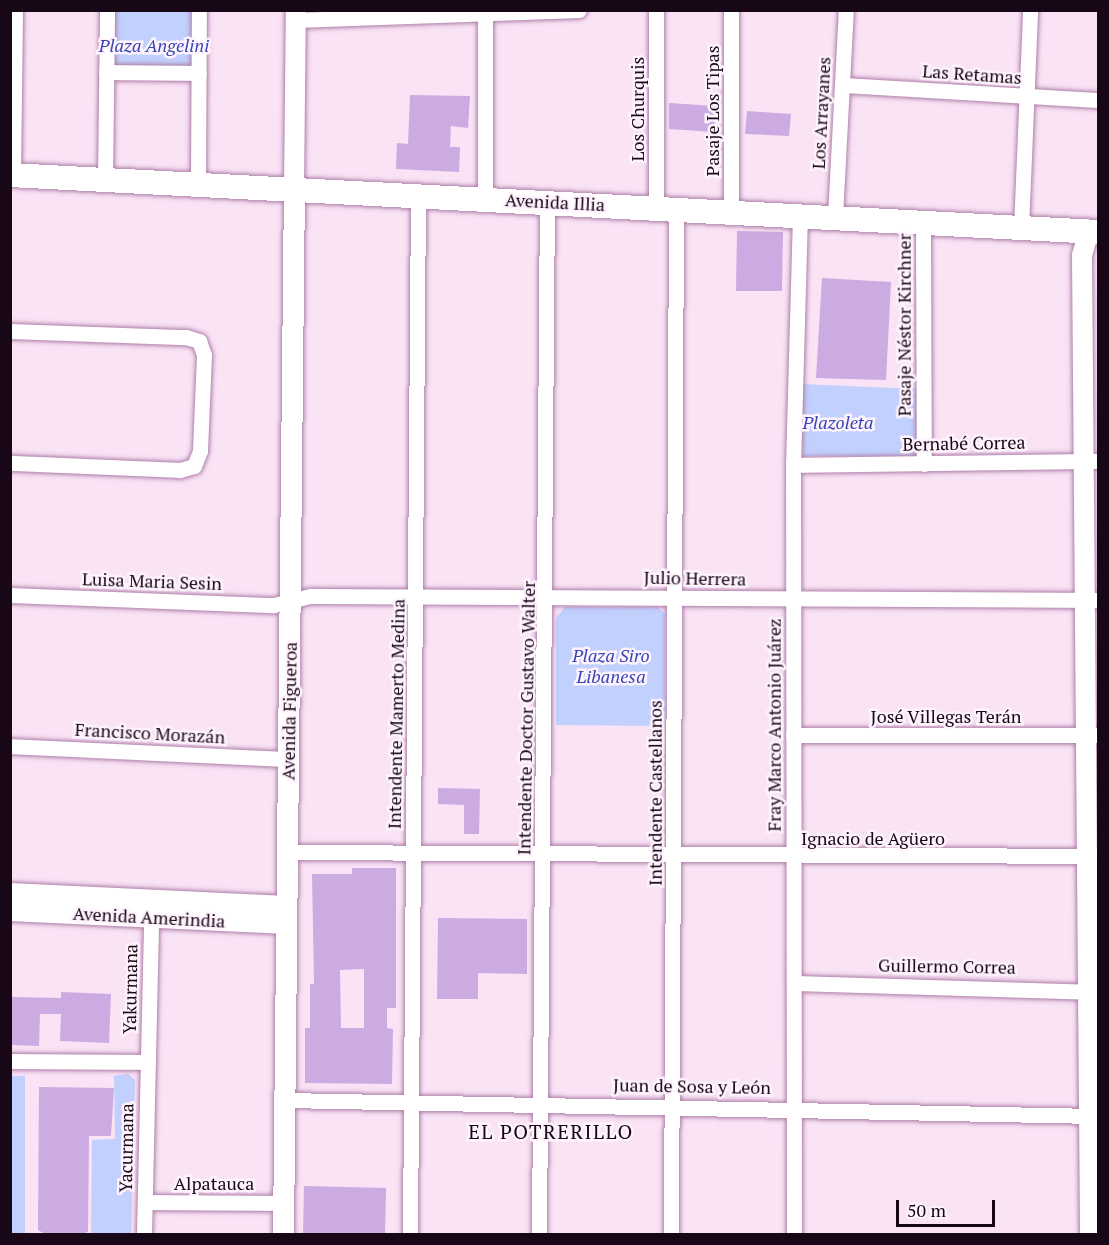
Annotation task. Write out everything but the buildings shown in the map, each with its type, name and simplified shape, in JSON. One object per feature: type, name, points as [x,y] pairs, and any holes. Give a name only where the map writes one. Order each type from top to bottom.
[{"type":"main road","name":"Avenida Illia","points":[[12,175],[418,194],[1094,232]]},
{"type":"main road","name":"Avenida Figueroa","points":[[283,1234],[294,188]]},
{"type":"street","points":[[12,175],[15,10]]},
{"type":"street","points":[[105,179],[106,10]]},
{"type":"street","points":[[198,183],[199,10]]},
{"type":"street","points":[[294,188],[296,15],[579,10]]},
{"type":"street","name":"Los Churquis","points":[[657,10],[666,208]]},
{"type":"street","name":"Pasaje Los Tipas","points":[[731,10],[732,212]]},
{"type":"street","name":"Los Arrayanes","points":[[835,218],[846,10]]},
{"type":"street","points":[[1021,228],[1030,10]]},
{"type":"street","points":[[485,13],[485,198]]},
{"type":"street","points":[[106,72],[199,73]]},
{"type":"street","name":"Las Retamas","points":[[843,85],[1098,100]]},
{"type":"street","name":"Intendente Mamerto Medina","points":[[410,1234],[417,596],[418,194]]},
{"type":"street","name":"Intendente Doctor Gustavo Walter","points":[[539,1234],[547,597],[547,201]]},
{"type":"street","name":"Intendente Castellanos","points":[[666,208],[675,597],[671,1234]]},
{"type":"street","name":"Fray Marco Antonio Juárez","points":[[794,1234],[793,465],[800,216]]},
{"type":"street","name":"Pasaje Néstor Kirchner","points":[[923,222],[924,464]]},
{"type":"street","points":[[1090,1234],[1095,1116],[1092,600],[1094,232]]},
{"type":"street","points":[[10,331],[199,340],[204,355],[200,451],[194,466],[180,470],[10,463]]},
{"type":"street","points":[[1093,461],[1098,538]]},
{"type":"street","name":"Bernabé Correa","points":[[793,465],[1093,461]]},
{"type":"street","name":"Luisa Maria Sesin","points":[[10,595],[274,605],[291,601]]},
{"type":"street","name":"Julio Herrera","points":[[291,601],[311,596],[1092,600]]},
{"type":"street","name":"José Villegas Terán","points":[[794,735],[1093,735]]},
{"type":"street","name":"Francisco Morazán","points":[[10,746],[289,759]]},
{"type":"street","name":"Ignacio de Agüero","points":[[288,852],[674,857],[1094,857]]},
{"type":"street","points":[[10,893],[287,915]]},
{"type":"street","name":"Avenida Amerindia","points":[[10,911],[151,917],[287,915]]},
{"type":"street","name":"Yakurmana","points":[[148,1062],[151,917]]},
{"type":"street","name":"Guillermo Correa","points":[[794,982],[1095,991]]},
{"type":"street","points":[[10,1061],[148,1062]]},
{"type":"street","name":"Yacurmana","points":[[144,1234],[148,1062]]},
{"type":"street","name":"Juan de Sosa y León","points":[[285,1100],[672,1104],[1095,1116]]},
{"type":"street","name":"Alpatauca","points":[[145,1202],[283,1203]]},
{"type":"green space","name":"Plaza Angelini","points":[[113,11],[194,11],[194,80],[113,79]]},
{"type":"green space","name":"Plazoleta","points":[[801,384],[918,389],[915,456],[803,456]]},
{"type":"green space","name":"Plaza Siro Libanesa","points":[[565,607],[657,607],[665,613],[665,726],[556,725],[556,618]]},
{"type":"green space","points":[[128,1074],[135,1080],[131,1234],[91,1234],[92,1140],[115,1139],[114,1076]]},
{"type":"green space","points":[[11,1076],[25,1076],[25,1234],[11,1234]]},
{"type":"district","name":"EL POTRERILLO","points":[[551,1131]]}]
